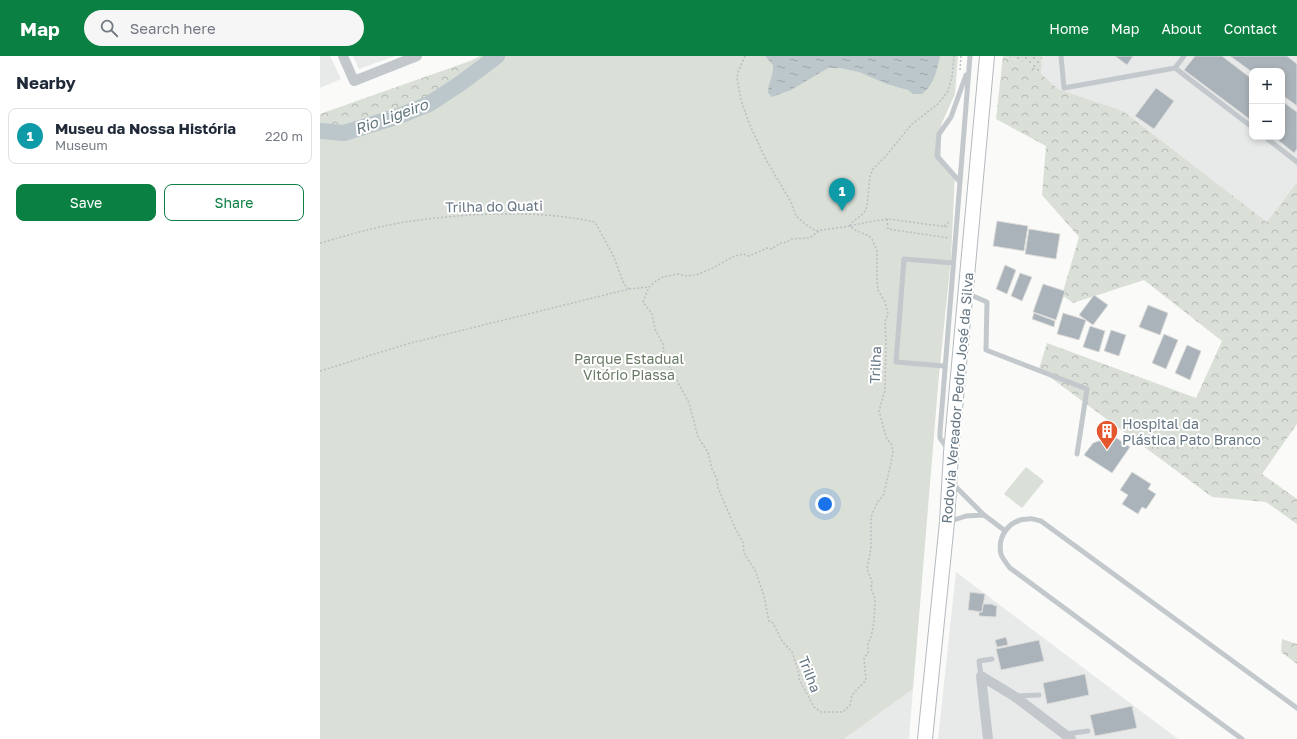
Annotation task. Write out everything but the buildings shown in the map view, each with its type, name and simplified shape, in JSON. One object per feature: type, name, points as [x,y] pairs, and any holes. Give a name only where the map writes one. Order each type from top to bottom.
[{"type":"main road","name":"Rodovia Vereador Pedro José da Silva","points":[[925,739],[947,522],[951,453],[987,56]]},
{"type":"street","points":[[343,56],[354,80],[417,56]]},
{"type":"street","points":[[981,676],[1014,696],[1068,736]]},
{"type":"street","points":[[981,676],[988,739]]},
{"type":"lane","points":[[951,453],[940,438],[940,432],[944,366],[957,228],[970,56]]},
{"type":"lane","points":[[1061,56],[1064,88],[1175,68],[1184,56]]},
{"type":"lane","points":[[1175,68],[1249,125]]},
{"type":"lane","points":[[960,182],[937,156],[939,134],[950,116],[968,70]]},
{"type":"lane","points":[[1269,140],[1297,162]]},
{"type":"lane","points":[[944,366],[896,362],[904,259],[954,263]]},
{"type":"lane","points":[[965,293],[987,302],[986,350],[1087,389],[1076,454]]},
{"type":"lane","points":[[949,481],[984,515],[1004,530]]},
{"type":"lane","points":[[947,522],[966,516],[984,515]]},
{"type":"lane","points":[[1242,739],[1010,568],[1001,555],[1001,542],[1004,530],[1015,522],[1029,518],[1041,521],[1297,708]]},
{"type":"lane","points":[[981,676],[979,661],[992,659]]},
{"type":"lane","points":[[1014,696],[1039,695]]},
{"type":"lane","points":[[1068,736],[1088,731]]},
{"type":"path","points":[[745,56],[737,78],[741,100],[749,123],[765,158],[791,202],[796,216],[805,224],[816,231],[888,219],[957,228]]},
{"type":"path","points":[[850,226],[851,223],[864,213],[867,206],[870,176],[873,169],[885,157],[912,124],[932,109],[943,98],[951,85],[954,56]]},
{"type":"path","points":[[960,71],[961,56]]},
{"type":"path","name":"Trilha do Quati","points":[[320,242],[395,224],[444,217],[510,213],[575,217],[595,222],[613,255],[624,284],[629,289]]},
{"type":"path","points":[[888,219],[888,229],[956,239]]},
{"type":"path","points":[[944,226],[950,219]]},
{"type":"path","name":"Trilha","points":[[649,287],[644,304],[649,308],[652,314],[655,328],[663,344],[664,356],[689,403],[698,437],[708,452],[718,488],[743,542],[744,553],[755,570],[764,596],[769,621],[772,623],[782,641],[792,652],[799,673],[799,679],[814,707],[821,712],[843,712],[850,705],[852,695],[866,680],[864,658],[868,653],[868,643],[871,637],[874,622],[875,600],[871,588],[872,582],[867,569],[871,548],[871,517],[877,503],[884,494],[893,452],[891,443],[887,440],[879,411],[885,390],[885,322],[888,314],[878,290],[877,251],[872,239],[869,236],[855,230],[850,226]]},
{"type":"path","points":[[320,371],[407,344],[629,289],[649,287],[663,277],[678,274],[686,276],[705,272],[732,257],[743,254],[749,256],[767,248],[772,249],[780,243],[787,242],[790,239],[809,238],[821,230]]},
{"type":"shaded area","points":[[320,56],[330,56],[341,79],[320,88]]},
{"type":"shaded area","points":[[353,56],[395,56],[359,69]]},
{"type":"shaded area","points":[[1042,56],[1297,56],[1297,182],[1267,222],[1123,111],[1058,89],[1041,74]]},
{"type":"shaded area","points":[[956,572],[1178,739],[938,739]]},
{"type":"shaded area","points":[[913,689],[909,739],[844,739]]},
{"type":"green space","points":[[480,56],[497,56],[461,83],[429,104],[399,116],[344,133],[320,131],[320,114],[470,61]]},
{"type":"green space","name":"Parque Estadual Vitório Piassa","points":[[497,56],[958,56],[955,94],[941,125],[941,159],[955,174],[951,258],[939,375],[913,689],[844,739],[320,739],[320,131],[344,133],[399,116],[429,104],[461,83]]},
{"type":"green space","points":[[1003,56],[1030,64],[1058,89],[1123,111],[1267,222],[1297,182],[1297,424],[1262,474],[1297,499],[1297,524],[1266,502],[1212,497],[1039,369],[1047,343],[1196,398],[1222,341],[1144,280],[1073,303],[1062,295],[1079,237],[1042,195],[1046,146],[996,119]]},
{"type":"green space","points":[[1004,56],[1042,56],[1041,74],[1030,64]]},
{"type":"green space","points":[[1026,467],[1044,481],[1022,508],[1004,494]]},
{"type":"green space","points":[[1282,639],[1297,644],[1297,664],[1281,652]]},
{"type":"water","points":[[765,56],[940,56],[932,82],[922,94],[913,94],[908,90],[887,84],[859,72],[840,68],[828,68],[791,90],[772,97],[768,93],[773,72],[773,65]]},
{"type":"waterway","name":"Rio Ligeiro","points":[[320,131],[344,133],[399,116],[429,104],[461,83],[497,56]]},
{"type":"place","name":"Museu da Nossa História","points":[[842,211]]},
{"type":"place","name":"Hospital da Plástica Pato Branco","points":[[1107,450]]}]
